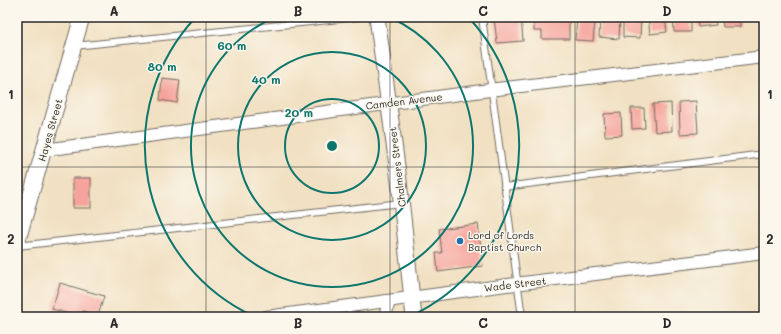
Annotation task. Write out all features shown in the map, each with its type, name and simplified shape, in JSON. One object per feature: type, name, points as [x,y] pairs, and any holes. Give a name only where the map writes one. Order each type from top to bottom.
[{"type":"street","name":"Hayes Street","points":[[17,243],[82,17]]},
{"type":"street","name":"Chalmers Street","points":[[377,17],[389,103],[414,317]]},
{"type":"street","name":"Camden Avenue","points":[[44,150],[389,103],[764,57]]},
{"type":"street","name":"Wade Street","points":[[266,317],[764,253]]},
{"type":"street","points":[[385,317],[389,301]]},
{"type":"lane","points":[[74,46],[359,17]]},
{"type":"lane","points":[[482,17],[522,317]]},
{"type":"lane","points":[[504,187],[764,154]]},
{"type":"lane","points":[[17,246],[401,202]]},
{"type":"building","points":[[494,17],[521,17],[523,41],[497,43]]},
{"type":"building","points":[[534,17],[569,17],[569,39],[542,39],[542,31],[534,31]]},
{"type":"building","points":[[600,17],[620,17],[619,39],[599,37]]},
{"type":"building","points":[[623,17],[641,17],[640,38],[623,37]]},
{"type":"building","points":[[648,17],[665,17],[667,32],[650,34]]},
{"type":"building","points":[[673,17],[691,17],[691,32],[674,32]]},
{"type":"building","points":[[697,17],[715,17],[716,25],[698,27]]},
{"type":"building","points":[[722,17],[740,17],[740,27],[723,27]]},
{"type":"building","points":[[748,17],[764,17],[764,19],[748,21]]},
{"type":"building","points":[[577,19],[595,21],[593,41],[575,40]]},
{"type":"building","points":[[162,78],[180,80],[177,103],[160,100]]},
{"type":"building","points":[[696,101],[698,133],[680,134],[679,102]]},
{"type":"building","points":[[671,103],[672,131],[655,132],[653,104]]},
{"type":"building","points":[[631,108],[644,108],[645,128],[632,129]]},
{"type":"building","points":[[621,113],[622,135],[605,136],[604,114]]},
{"type":"building","points":[[73,178],[91,178],[91,208],[73,208]]},
{"type":"building","name":"Lord of Lords Baptist Church","points":[[478,224],[483,266],[438,272],[436,253],[442,253],[439,229]]},
{"type":"building","points":[[60,283],[104,296],[98,316],[83,311],[80,317],[52,309]]},
{"type":"place","name":"Lord of Lords Baptist Church","points":[[460,241]]}]
